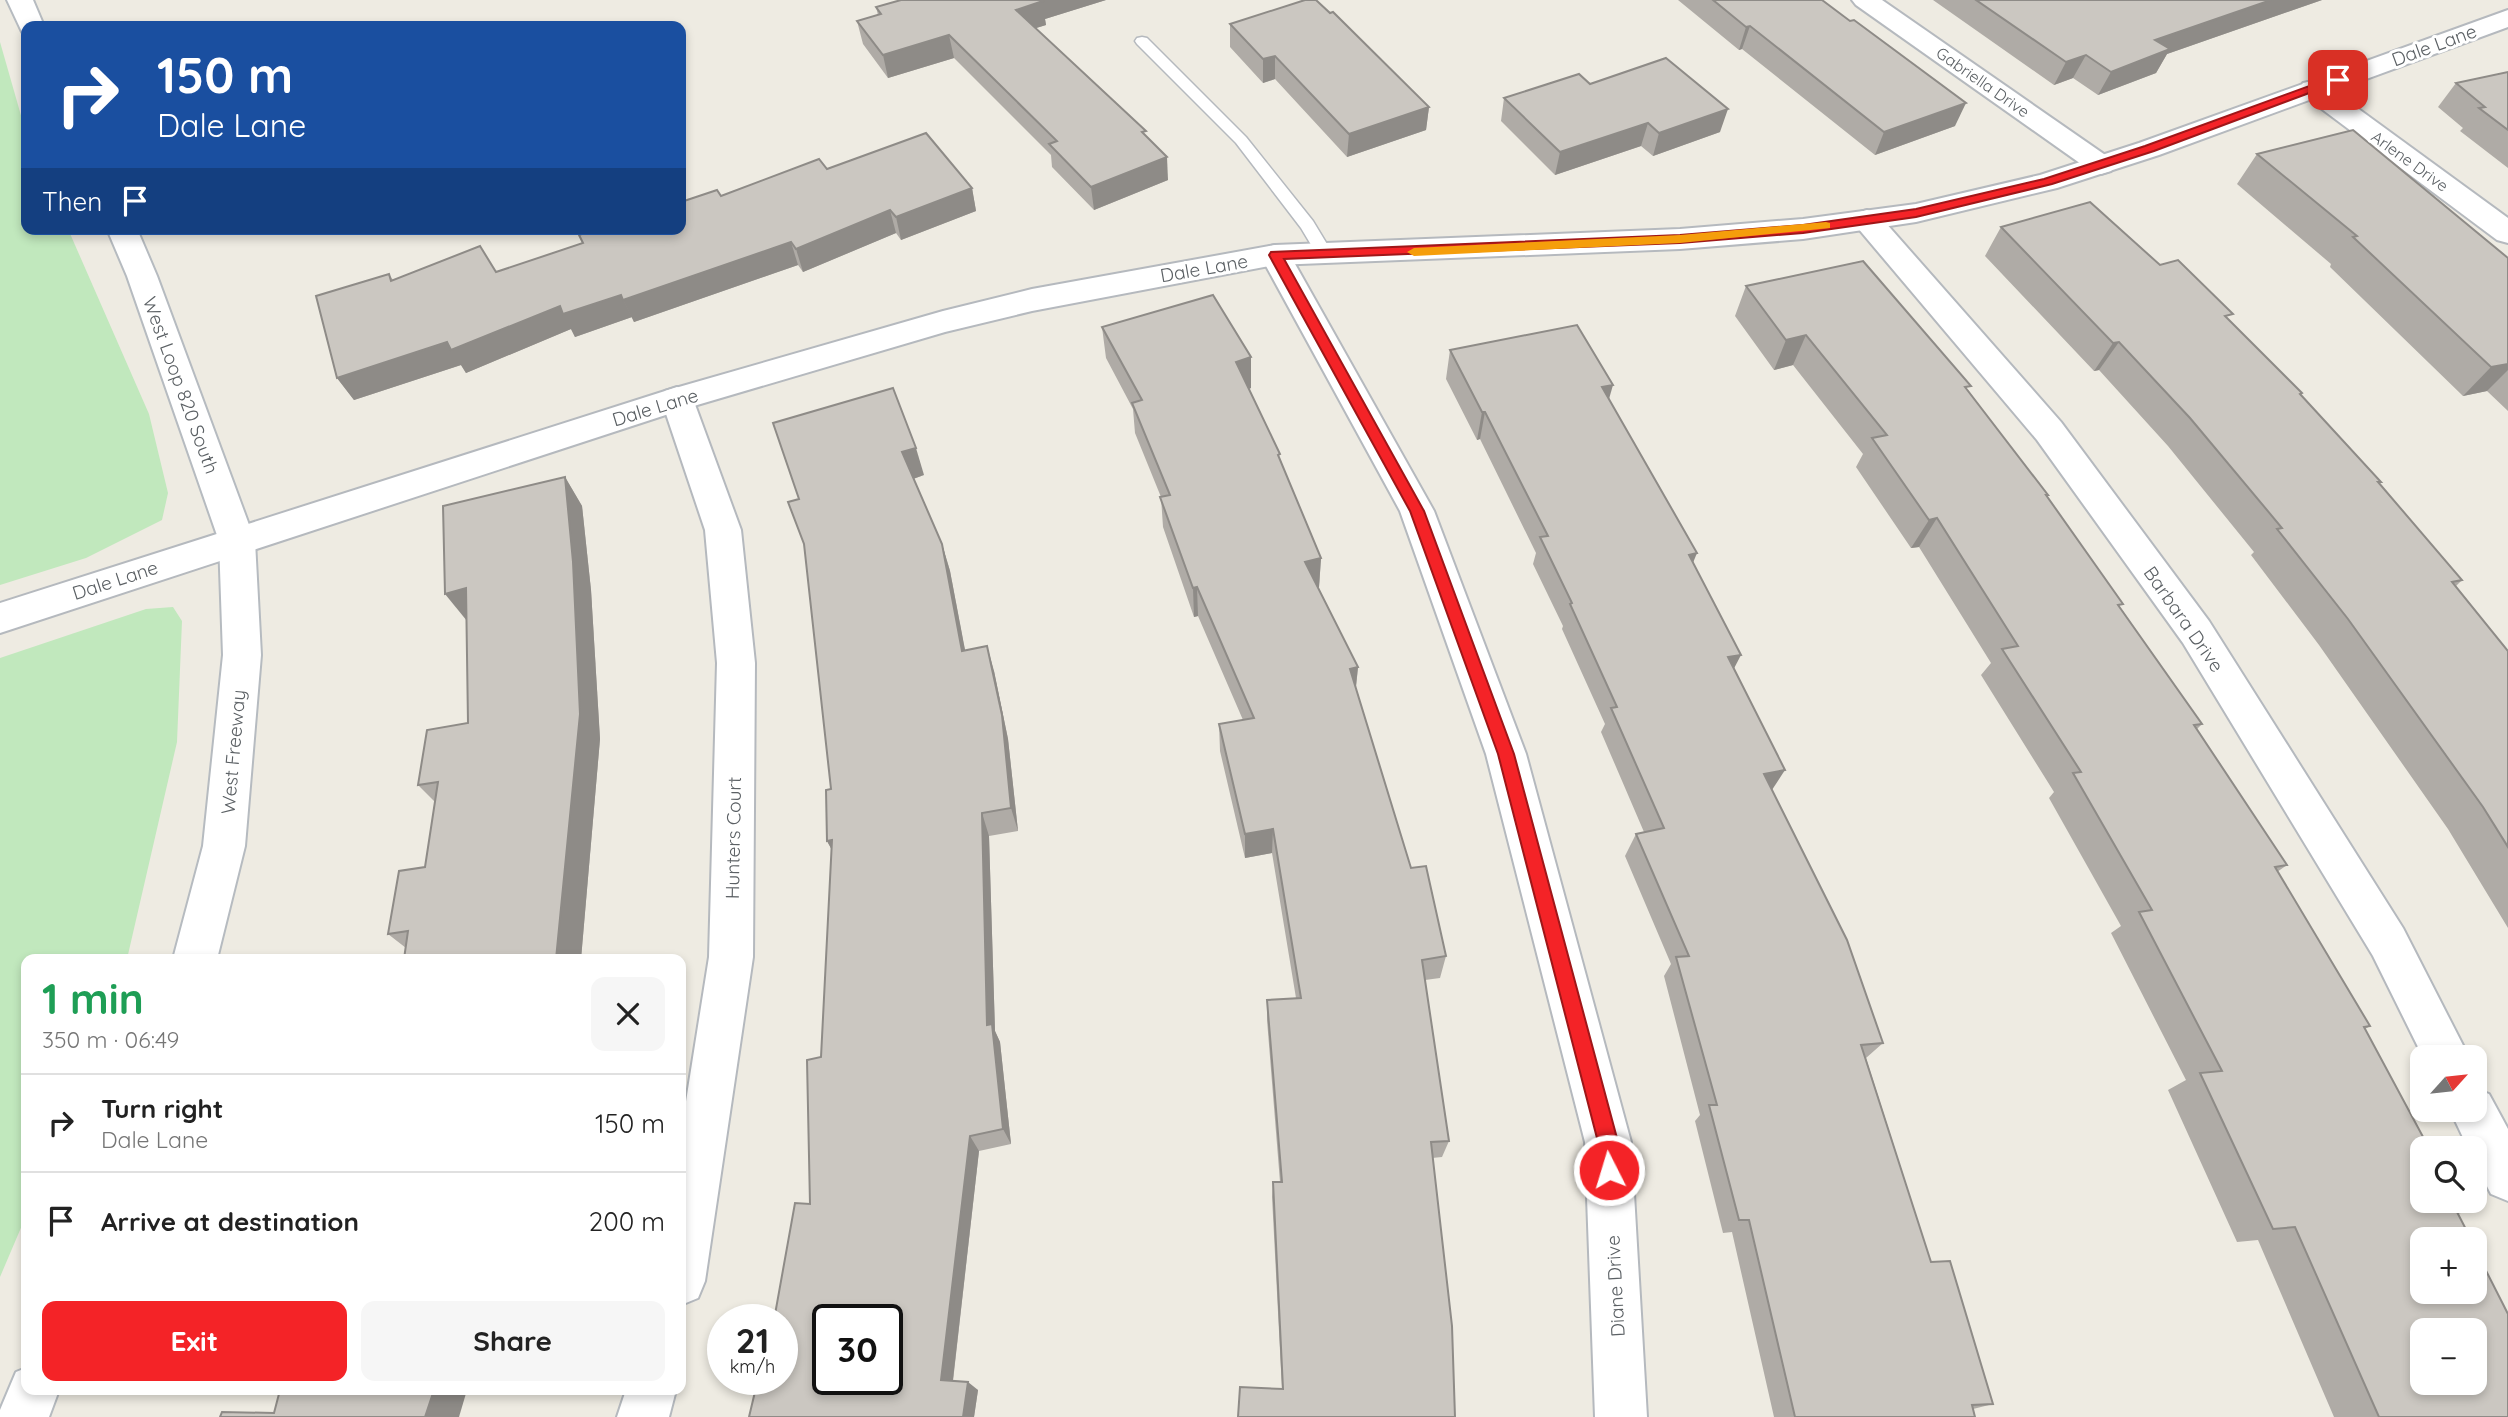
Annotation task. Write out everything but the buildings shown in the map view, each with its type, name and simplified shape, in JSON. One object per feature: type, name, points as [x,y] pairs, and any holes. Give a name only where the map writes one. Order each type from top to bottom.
[{"type":"street","points":[[20,0],[29,21]]},
{"type":"street","name":"Gabriella Drive","points":[[1865,0],[2101,165]]},
{"type":"street","name":"Dale Lane","points":[[0,618],[677,399],[943,322],[1032,300],[1275,255],[1680,239],[1803,229],[1916,213],[2047,182],[2101,165],[2508,18]]},
{"type":"street","name":"Arlene Drive","points":[[2313,89],[2508,233]]},
{"type":"street","name":"Barbara Drive","points":[[1867,220],[2049,431],[2196,632],[2388,942],[2441,1045]]},
{"type":"street","name":"West Loop 820 South","points":[[125,235],[142,276],[237,541]]},
{"type":"street","name":"Diane Drive","points":[[1275,255],[1417,511],[1506,754],[1608,1142],[1621,1417]]},
{"type":"street","name":"Hunters Court","points":[[677,399],[723,530],[736,663],[731,957],[686,1249]]},
{"type":"street","name":"West Freeway","points":[[196,954],[225,832],[242,655],[237,541]]},
{"type":"street","points":[[2479,1122],[2508,1177]]},
{"type":"street","points":[[23,1417],[32,1395]]},
{"type":"street","points":[[643,1417],[650,1395]]},
{"type":"lane","points":[[1142,41],[1241,140],[1307,225],[1325,254]]},
{"type":"green space","points":[[0,42],[21,116],[21,235],[71,235],[149,414],[168,493],[162,520],[86,558],[0,585]]},
{"type":"green space","points":[[173,607],[182,621],[177,742],[128,954],[21,954],[21,1228],[0,1277],[0,658],[146,609]]},
{"type":"slow traffic","points":[[1414,252],[1680,239],[1826,226]]},
{"type":"route","points":[[1609,1170],[1608,1142],[1506,754],[1417,511],[1275,255],[1680,239],[1803,229],[1916,213],[2047,182],[2150,149],[2338,80]]}]
